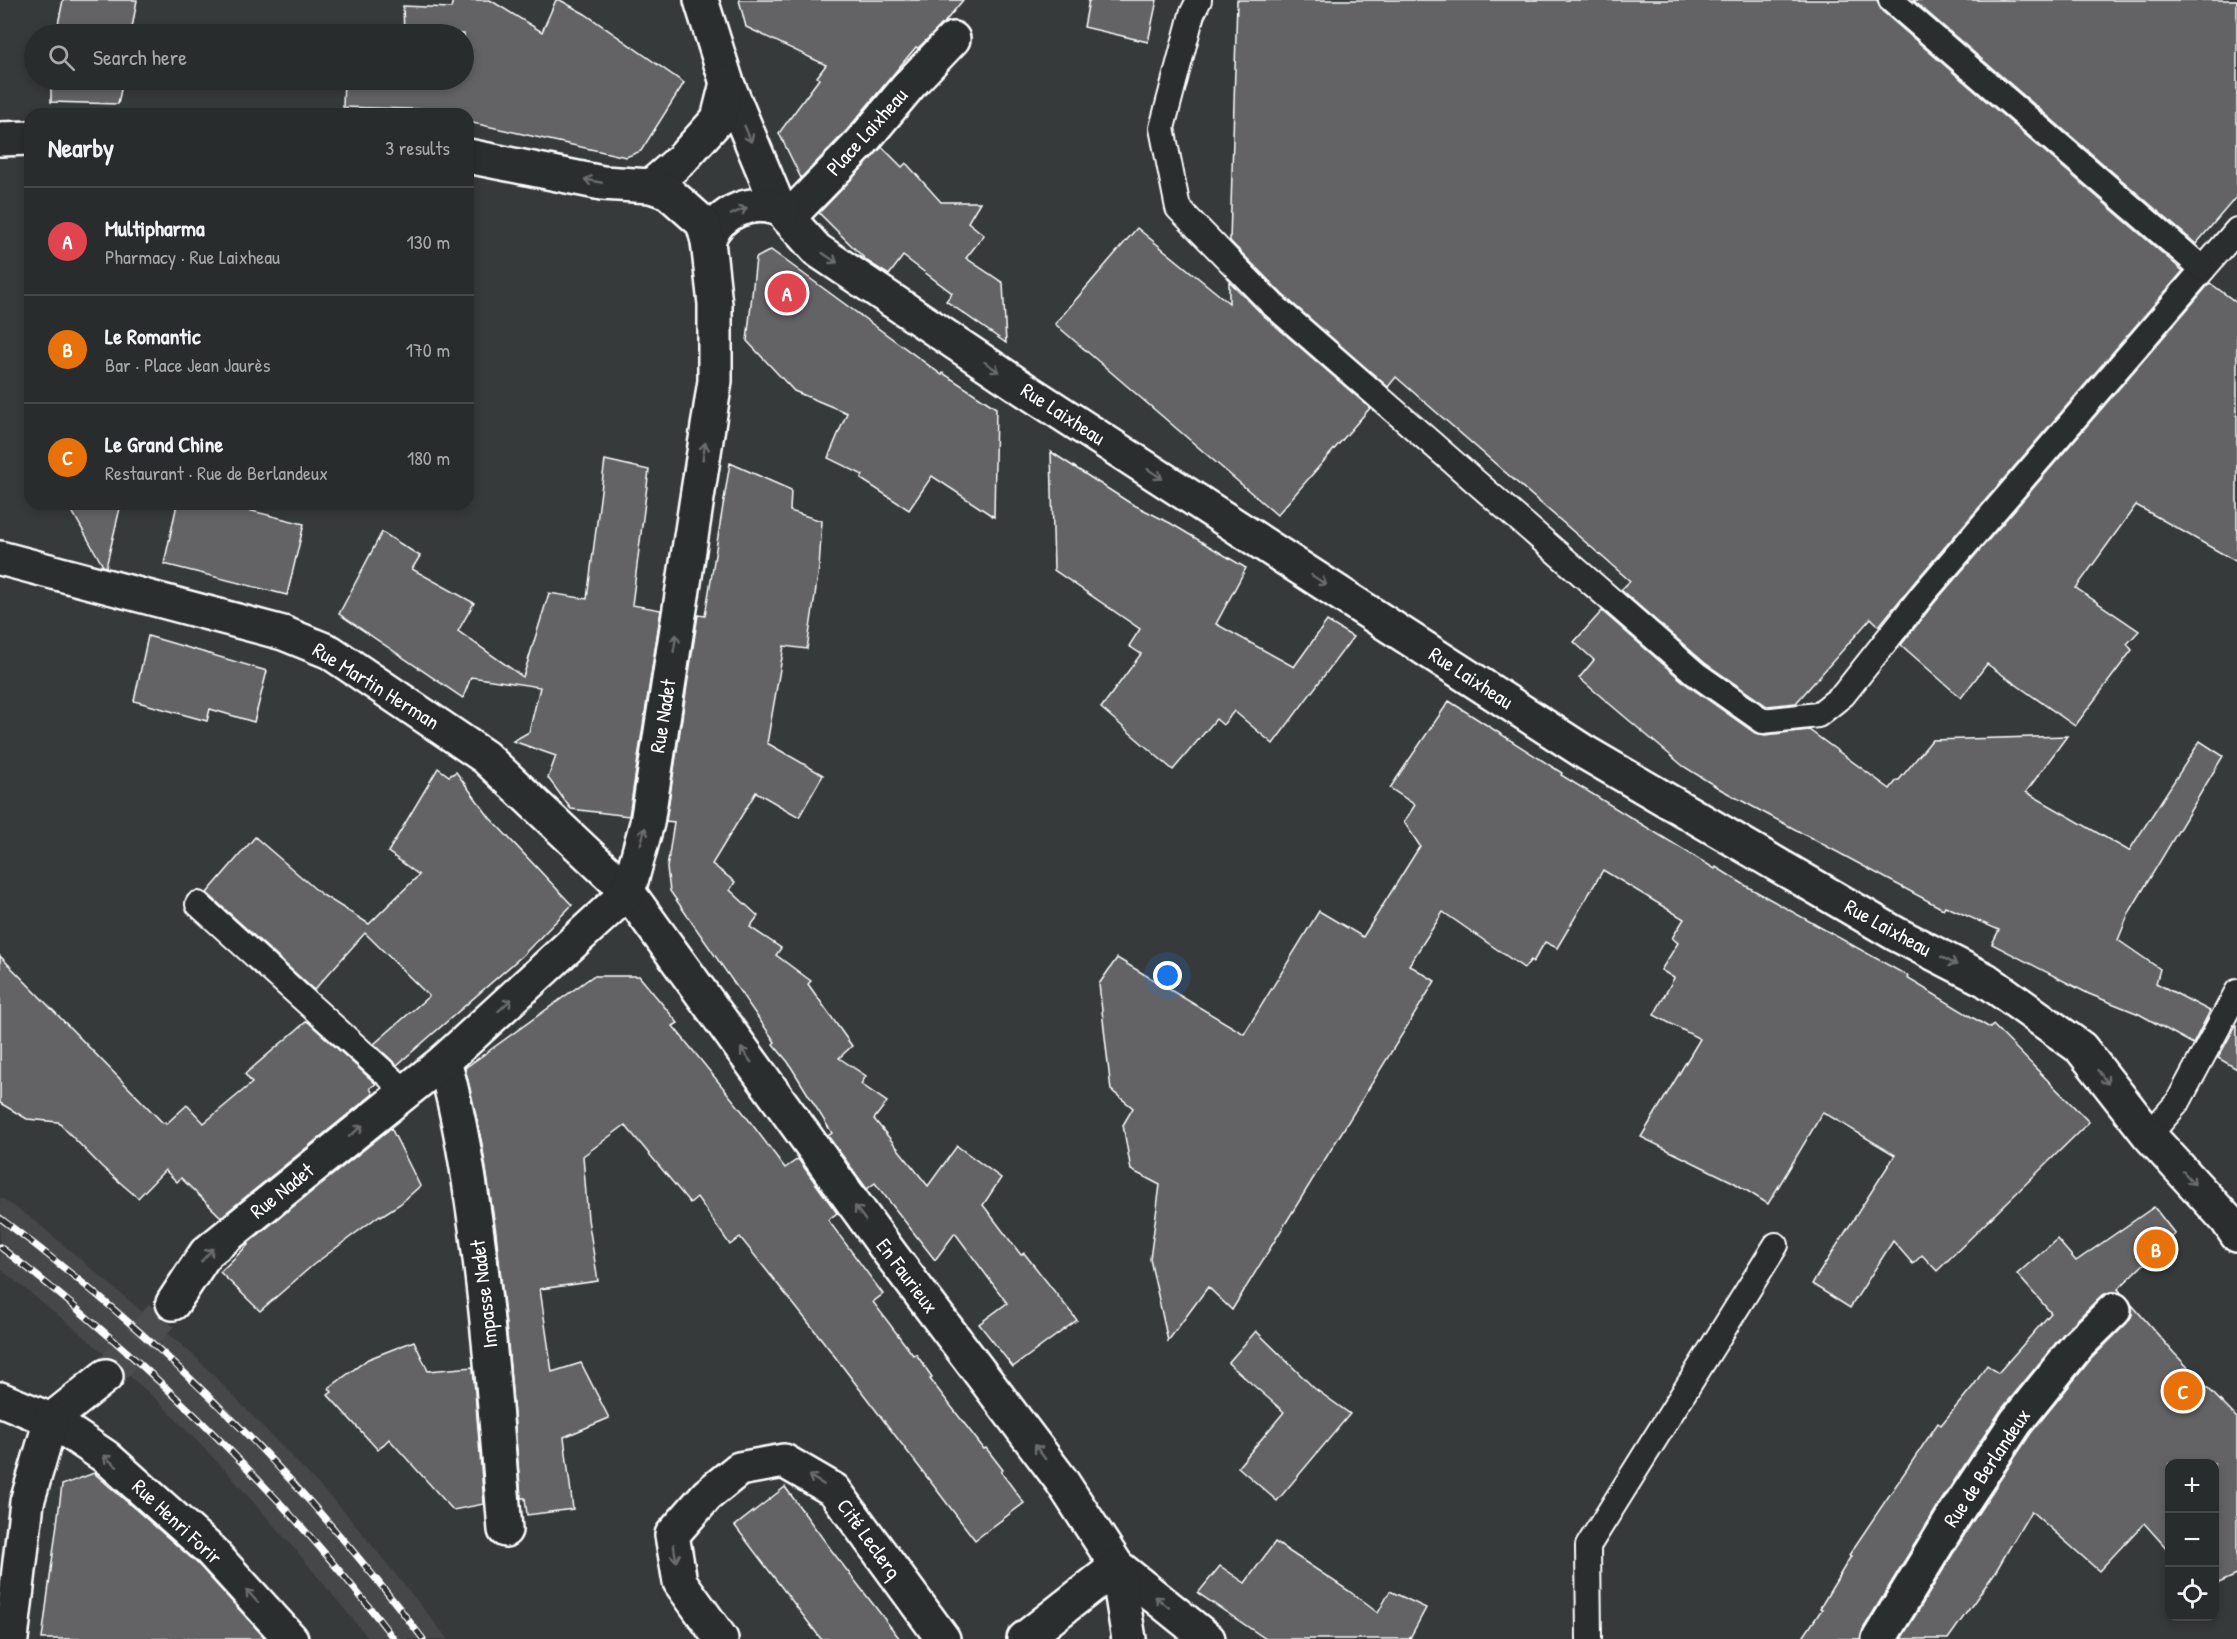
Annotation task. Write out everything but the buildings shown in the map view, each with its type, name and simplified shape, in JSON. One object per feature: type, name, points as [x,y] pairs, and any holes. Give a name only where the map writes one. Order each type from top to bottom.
[{"type":"street","points":[[701,0],[727,84],[776,201],[785,215]]},
{"type":"street","name":"Place Laixheau","points":[[785,215],[861,142],[953,39]]},
{"type":"street","points":[[651,186],[682,159],[718,119],[727,84]]},
{"type":"street","points":[[0,139],[24,138]]},
{"type":"street","points":[[474,157],[602,183],[651,186],[668,192],[703,223],[708,241]]},
{"type":"street","points":[[708,241],[711,231],[722,219],[741,208],[772,206],[785,215]]},
{"type":"street","name":"Rue Laixheau","points":[[785,215],[817,250],[965,349],[1586,753],[1896,934],[1986,980],[2080,1048],[2149,1135],[2237,1235]]},
{"type":"street","name":"Rue Nadet","points":[[173,1303],[206,1253],[444,1061],[628,892],[647,823],[715,381],[715,303],[708,241]]},
{"type":"street","name":"Rue Martin Herman","points":[[0,558],[283,633],[330,652],[485,757],[628,892]]},
{"type":"street","name":"En Faurieux","points":[[628,892],[888,1252],[1061,1480],[1117,1566],[1208,1639]]},
{"type":"street","name":"Impasse Nadet","points":[[444,1061],[467,1163],[487,1310],[505,1530]]},
{"type":"street","name":"Rue de Berlandeux","points":[[1879,1639],[1955,1514],[2016,1422],[2077,1346],[2114,1310]]},
{"type":"street","points":[[11,1639],[27,1502],[51,1420],[106,1376]]},
{"type":"street","name":"Rue Henri Forir","points":[[0,1399],[51,1420],[106,1457],[210,1550],[291,1639]]},
{"type":"street","name":"Cité Leclerq","points":[[721,1639],[680,1582],[672,1535],[707,1495],[739,1469],[784,1461],[834,1490],[943,1639]]},
{"type":"street","points":[[1024,1639],[1117,1566],[1129,1639]]},
{"type":"lane","points":[[1199,0],[1192,14],[1162,128],[1178,208],[1281,311],[1696,674],[1763,721],[1818,715],[1844,695],[1924,593],[2237,230]]},
{"type":"lane","points":[[1891,0],[2203,269]]},
{"type":"lane","points":[[198,904],[405,1091]]},
{"type":"lane","points":[[2149,1135],[2178,1102],[2237,992]]},
{"type":"lane","points":[[1589,1639],[1588,1546],[1776,1245]]},
{"type":"shaded area","points":[[0,1197],[34,1220],[197,1358],[345,1512],[448,1639],[369,1639],[226,1471],[157,1400],[78,1331],[0,1269]]},
{"type":"tunnel","points":[[106,1376],[173,1303]]},
{"type":"railway","points":[[0,1218],[116,1312],[226,1414],[329,1523],[423,1639]]},
{"type":"railway","points":[[0,1247],[96,1325],[199,1419],[300,1525],[394,1639]]},
{"type":"place","name":"Multipharma","points":[[787,293]]},
{"type":"place","name":"Le Romantic","points":[[2156,1249]]},
{"type":"place","name":"Le Grand Chine","points":[[2183,1391]]}]
